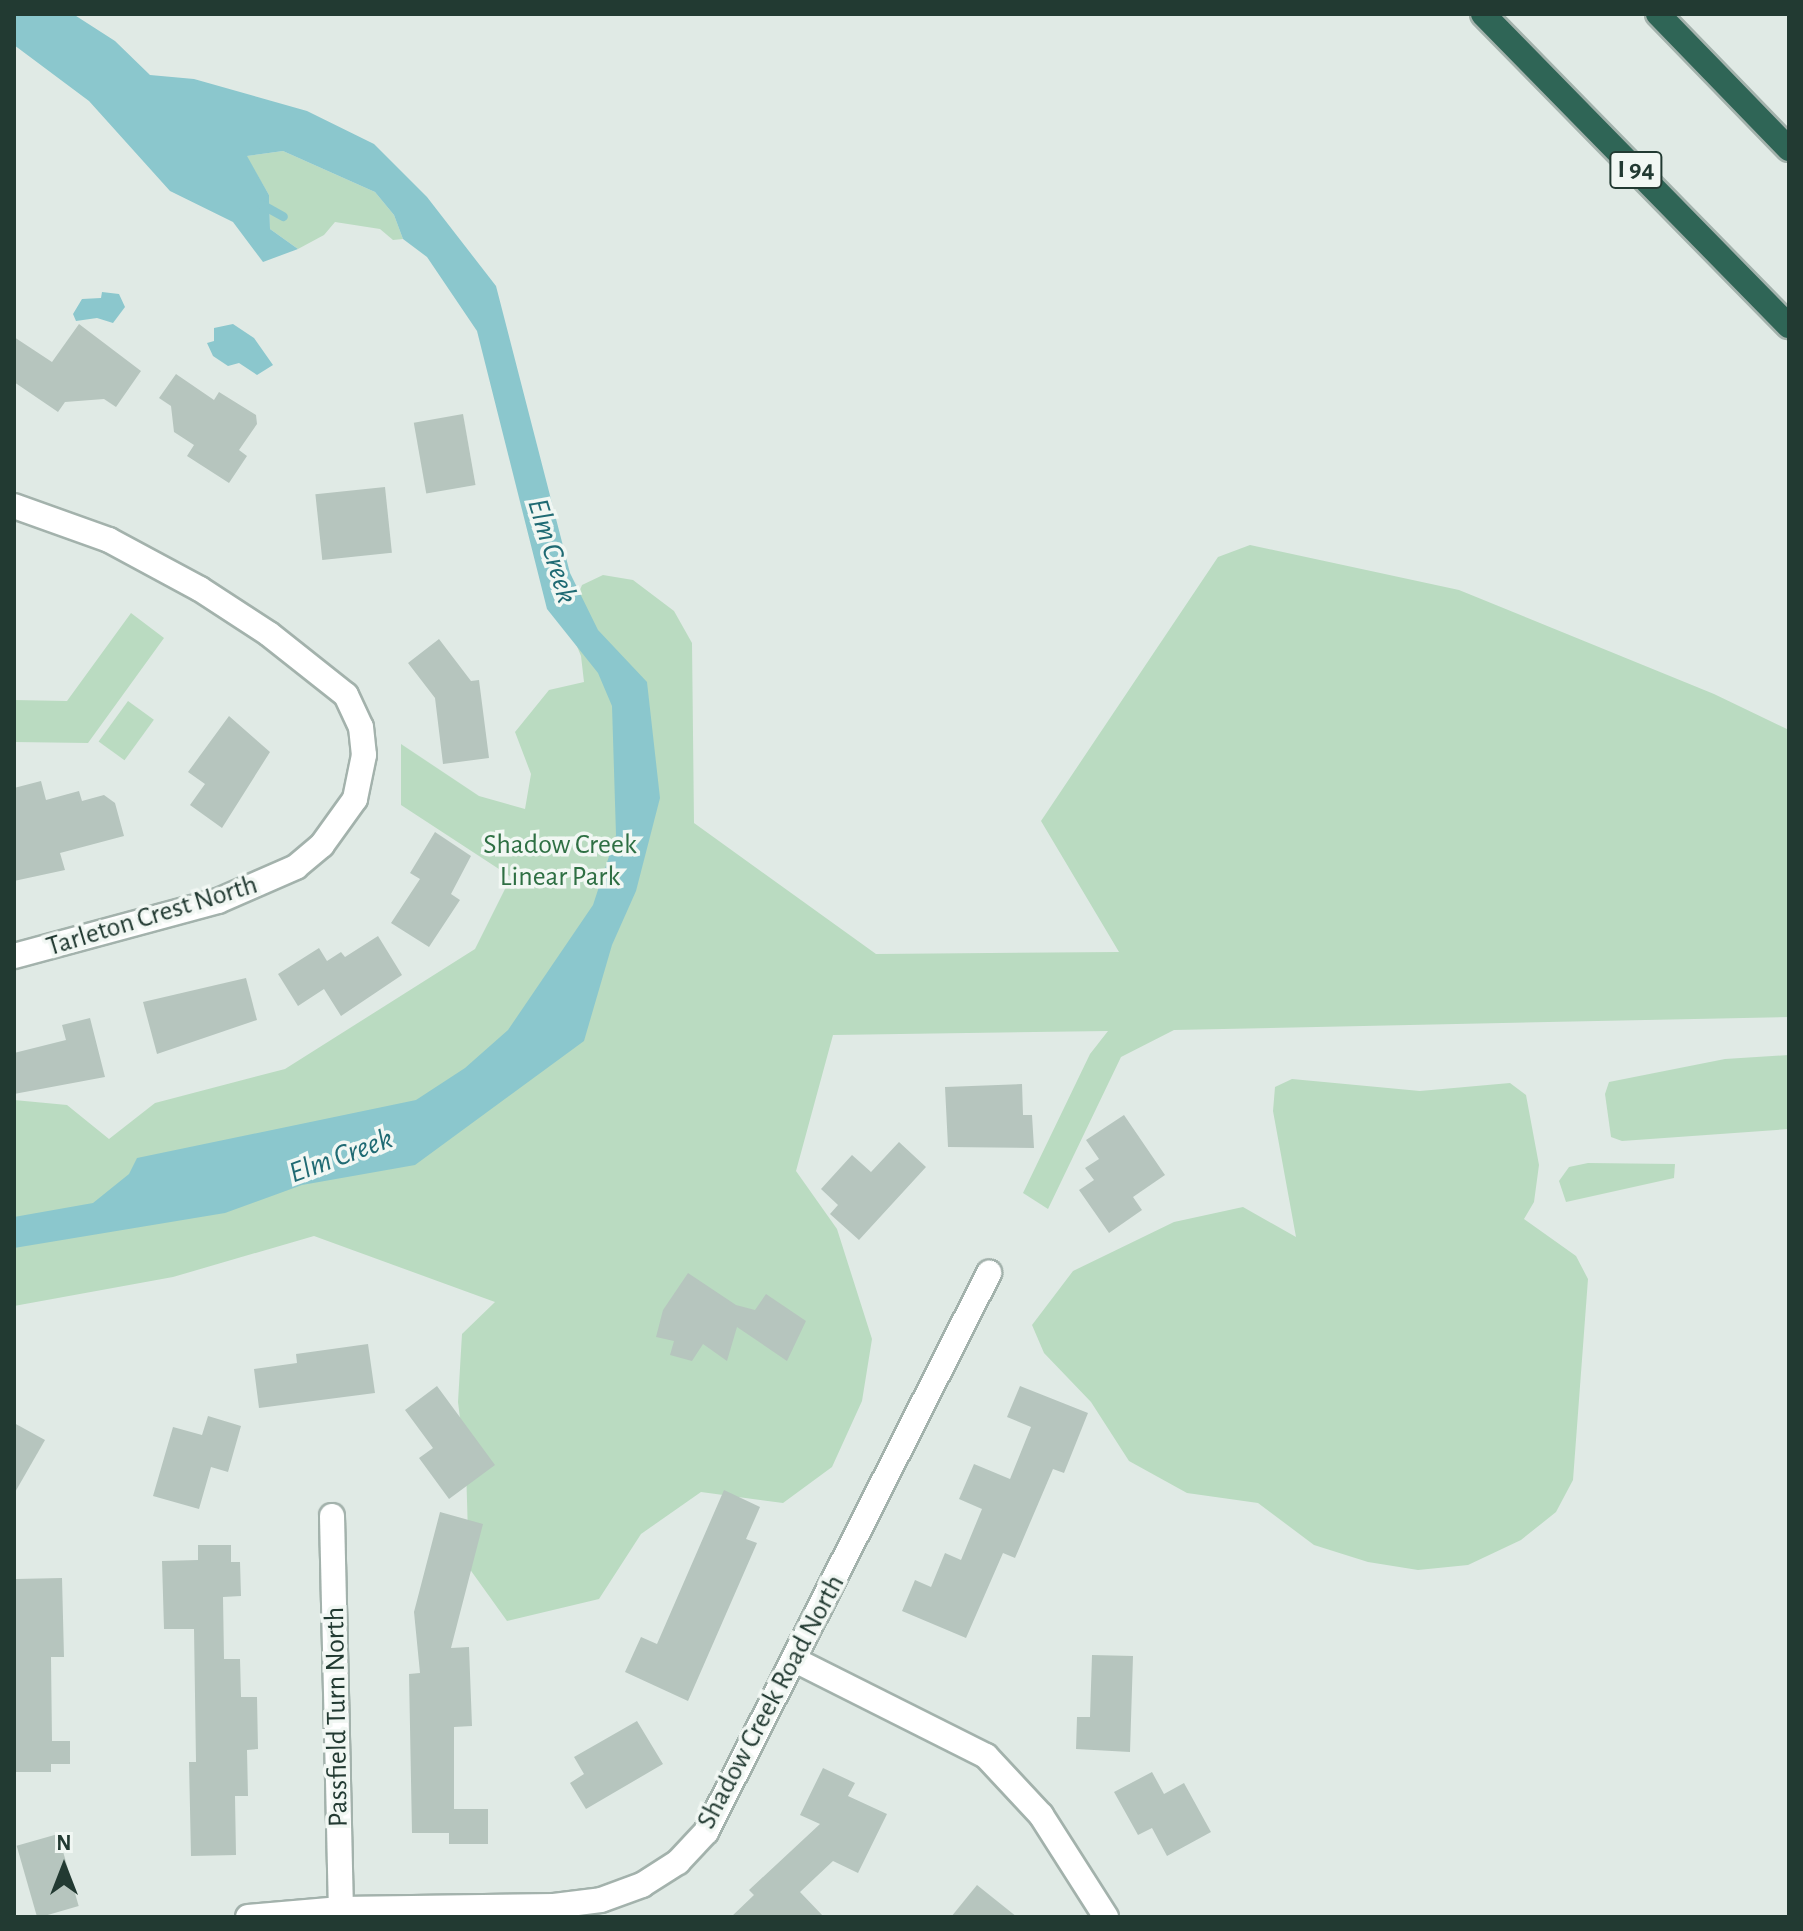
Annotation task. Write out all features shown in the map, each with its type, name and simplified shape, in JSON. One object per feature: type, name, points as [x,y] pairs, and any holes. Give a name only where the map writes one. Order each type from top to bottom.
[{"type":"highway","name":"I 94","points":[[1483,14],[1789,326]]},
{"type":"highway","points":[[1658,14],[1789,149]]},
{"type":"street","name":"Tarleton Crest North","points":[[14,506],[109,540],[200,589],[269,634],[346,695],[361,727],[364,755],[355,799],[322,845],[296,867],[218,901],[14,956]]},
{"type":"street","name":"Shadow Creek Road North","points":[[248,1917],[554,1906],[601,1900],[642,1885],[678,1862],[706,1832],[989,1273]]},
{"type":"street","name":"Passfield Turn North","points":[[332,1516],[341,1913]]},
{"type":"street","points":[[795,1660],[986,1756],[1041,1815],[1106,1917]]},
{"type":"green space","points":[[283,151],[375,192],[394,215],[403,239],[393,240],[380,229],[335,222],[324,235],[298,249],[270,229],[269,195],[246,156]]},
{"type":"green space","name":"Shadow Creek Linear Park","points":[[1250,545],[1459,590],[1714,694],[1789,730],[1789,1017],[1174,1030],[1121,1057],[1048,1209],[1023,1193],[1090,1054],[1108,1031],[833,1035],[796,1171],[837,1229],[872,1339],[862,1401],[832,1467],[783,1503],[701,1492],[641,1534],[599,1599],[507,1621],[469,1568],[466,1467],[458,1402],[462,1334],[495,1302],[314,1236],[173,1277],[14,1306],[14,1100],[67,1105],[109,1139],[155,1103],[285,1069],[475,949],[511,877],[401,805],[401,744],[479,796],[525,809],[531,774],[515,732],[549,690],[584,682],[581,656],[567,622],[582,585],[603,575],[633,580],[674,611],[692,643],[694,823],[876,954],[1119,952],[1041,821],[1218,557]]},
{"type":"green space","points":[[131,613],[164,638],[88,743],[14,742],[14,700],[67,701]]},
{"type":"green space","points":[[128,701],[154,720],[124,760],[99,741]]},
{"type":"green space","points":[[1789,1055],[1789,1129],[1622,1141],[1611,1137],[1605,1094],[1609,1082],[1725,1059]]},
{"type":"green space","points":[[1292,1079],[1420,1091],[1510,1083],[1526,1095],[1539,1165],[1534,1202],[1524,1219],[1576,1256],[1588,1279],[1573,1480],[1556,1512],[1521,1540],[1468,1565],[1418,1570],[1368,1562],[1314,1545],[1258,1503],[1187,1493],[1129,1461],[1091,1402],[1044,1353],[1032,1325],[1073,1271],[1174,1222],[1243,1207],[1296,1237],[1273,1111],[1275,1087]]},
{"type":"green space","points":[[1588,1163],[1675,1164],[1674,1178],[1566,1202],[1559,1181],[1569,1167]]},
{"type":"water","name":"Elm Creek","points":[[14,14],[73,14],[115,41],[150,75],[194,79],[307,111],[374,144],[427,197],[496,286],[570,573],[598,630],[647,682],[660,798],[636,891],[612,945],[584,1041],[415,1165],[302,1185],[225,1213],[14,1248],[14,1217],[93,1203],[129,1174],[137,1158],[416,1100],[465,1068],[508,1030],[593,905],[616,835],[612,706],[598,673],[547,609],[477,331],[427,257],[403,239],[394,215],[375,192],[283,151],[247,156],[269,195],[270,229],[298,249],[263,262],[233,222],[170,191],[89,101],[14,45]]},
{"type":"water","points":[[102,292],[119,294],[125,307],[113,323],[97,318],[76,321],[73,314],[82,299],[101,298]]},
{"type":"water","points":[[233,324],[254,338],[273,365],[257,375],[239,363],[228,366],[213,356],[207,343],[214,341],[214,328]]},
{"type":"building","points":[[79,324],[141,371],[116,407],[104,399],[65,402],[58,412],[14,382],[14,337],[52,362]]},
{"type":"building","points":[[176,374],[214,400],[219,392],[256,415],[257,424],[239,450],[247,456],[229,483],[187,456],[194,445],[174,432],[171,406],[159,398]]},
{"type":"building","points":[[463,414],[476,485],[426,494],[414,423]]},
{"type":"building","points":[[385,487],[392,553],[322,560],[315,494]]},
{"type":"building","points":[[439,639],[471,681],[479,680],[489,758],[443,764],[435,698],[408,663]]},
{"type":"building","points":[[229,716],[270,752],[222,828],[190,805],[205,784],[188,772]]},
{"type":"building","points":[[41,781],[46,800],[79,791],[82,801],[104,795],[115,803],[124,836],[60,853],[65,870],[14,881],[14,788]]},
{"type":"building","points":[[435,832],[471,856],[451,894],[460,900],[429,947],[391,923],[420,879],[410,873]]},
{"type":"building","points":[[378,936],[402,975],[341,1016],[324,989],[298,1006],[278,974],[319,948],[327,961],[341,952],[345,957]]},
{"type":"building","points":[[246,978],[257,1020],[157,1054],[143,1002]]},
{"type":"building","points":[[90,1018],[105,1077],[14,1094],[14,1053],[66,1040],[62,1025]]},
{"type":"building","points":[[1022,1084],[1023,1115],[1032,1115],[1034,1148],[948,1147],[945,1087]]},
{"type":"building","points":[[1124,1115],[1165,1175],[1133,1197],[1142,1210],[1109,1233],[1079,1190],[1094,1180],[1085,1168],[1099,1159],[1086,1140]]},
{"type":"building","points":[[899,1142],[926,1167],[859,1240],[830,1214],[838,1205],[821,1189],[852,1155],[871,1172]]},
{"type":"building","points":[[688,1273],[736,1305],[755,1310],[766,1294],[806,1321],[787,1361],[737,1327],[727,1361],[703,1344],[692,1361],[670,1355],[674,1341],[656,1337],[663,1310]]},
{"type":"building","points":[[368,1344],[375,1393],[259,1408],[254,1369],[297,1363],[296,1354]]},
{"type":"building","points":[[437,1386],[495,1465],[449,1499],[419,1458],[433,1448],[405,1410]]},
{"type":"building","points":[[1020,1386],[1088,1413],[1064,1473],[1053,1469],[1015,1558],[1003,1553],[966,1638],[902,1611],[915,1580],[931,1587],[945,1553],[961,1560],[982,1509],[959,1499],[974,1464],[1010,1479],[1031,1427],[1007,1417]]},
{"type":"building","points":[[208,1416],[241,1426],[228,1472],[211,1467],[199,1509],[153,1496],[173,1427],[202,1435]]},
{"type":"building","points":[[14,1423],[45,1440],[14,1494]]},
{"type":"building","points":[[724,1490],[760,1507],[746,1539],[757,1543],[688,1701],[625,1672],[641,1637],[657,1644]]},
{"type":"building","points":[[440,1512],[483,1524],[451,1648],[469,1647],[472,1726],[454,1727],[454,1809],[488,1809],[488,1844],[449,1844],[449,1833],[412,1833],[409,1674],[420,1673],[414,1612]]},
{"type":"building","points":[[198,1545],[231,1545],[231,1562],[240,1562],[241,1596],[223,1597],[224,1659],[240,1659],[241,1697],[257,1697],[258,1749],[247,1750],[248,1796],[235,1796],[236,1855],[191,1856],[189,1762],[196,1762],[194,1629],[164,1629],[162,1561],[198,1560]]},
{"type":"building","points":[[62,1578],[64,1657],[51,1657],[52,1741],[70,1741],[70,1764],[51,1764],[51,1772],[14,1772],[16,1579]]},
{"type":"building","points":[[1092,1655],[1133,1656],[1130,1752],[1076,1749],[1077,1717],[1090,1717]]},
{"type":"building","points":[[637,1721],[663,1764],[586,1809],[570,1783],[584,1774],[574,1757]]},
{"type":"building","points":[[823,1768],[855,1783],[848,1796],[887,1814],[858,1873],[833,1861],[800,1892],[824,1917],[731,1917],[754,1895],[749,1890],[820,1824],[800,1815]]},
{"type":"building","points":[[1152,1772],[1164,1794],[1184,1783],[1211,1832],[1167,1856],[1152,1828],[1138,1835],[1114,1792]]},
{"type":"building","points":[[58,1834],[79,1906],[37,1917],[17,1846]]},
{"type":"building","points":[[977,1885],[1017,1917],[951,1917]]},
{"type":"waterway","points":[[261,204],[283,216]]}]
